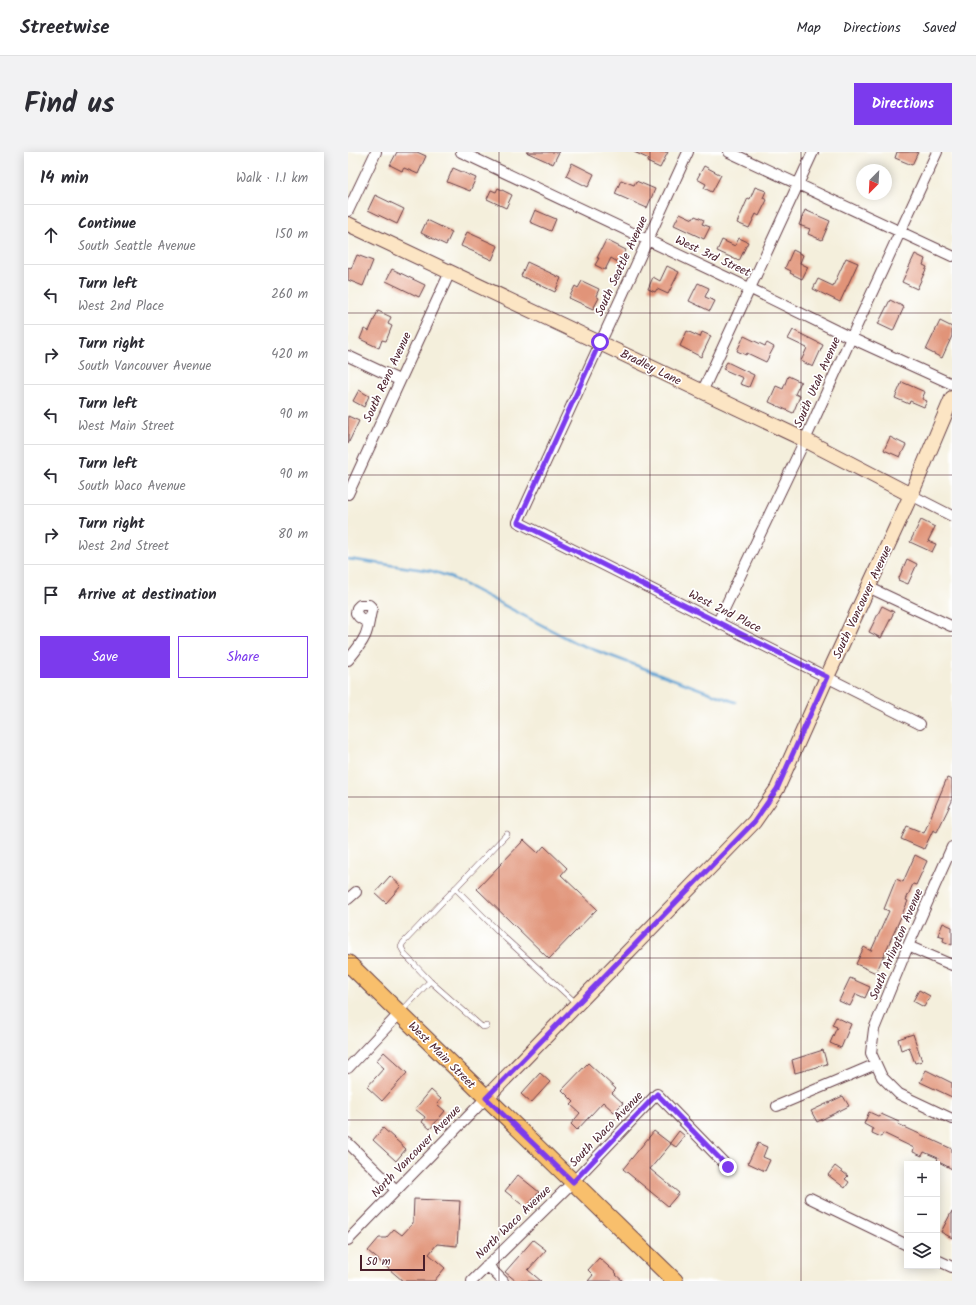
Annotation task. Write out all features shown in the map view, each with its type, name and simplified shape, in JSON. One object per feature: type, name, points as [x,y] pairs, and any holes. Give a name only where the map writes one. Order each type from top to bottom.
[{"type":"main road","name":"West Main Street","points":[[348,962],[675,1281]]},
{"type":"street","points":[[348,211],[376,152]]},
{"type":"street","name":"West 3rd Street","points":[[461,152],[648,239],[851,338],[952,384]]},
{"type":"street","name":"South Seattle Avenue","points":[[518,522],[688,152]]},
{"type":"street","points":[[729,152],[952,256]]},
{"type":"street","points":[[702,392],[813,152]]},
{"type":"street","name":"South Utah Avenue","points":[[718,622],[805,440],[937,152]]},
{"type":"street","name":"Bradley Lane","points":[[348,224],[805,440],[952,516]]},
{"type":"street","name":"South Reno Avenue","points":[[348,494],[399,380],[450,272]]},
{"type":"street","points":[[348,356],[399,380]]},
{"type":"street","name":"South Vancouver Avenue","points":[[486,1098],[754,822],[777,789],[911,495],[952,398]]},
{"type":"street","name":"West 2nd Place","points":[[518,522],[920,724]]},
{"type":"street","points":[[868,588],[951,626]]},
{"type":"street","points":[[348,660],[365,637],[368,623]]},
{"type":"street","name":"South Arlington Avenue","points":[[876,1064],[871,1053],[874,1029],[908,946],[952,846]]},
{"type":"street","points":[[348,900],[356,892]]},
{"type":"street","points":[[908,946],[952,965]]},
{"type":"street","points":[[348,1068],[400,1013]]},
{"type":"street","points":[[777,1106],[876,1064],[882,1077],[899,1094],[952,1119]]},
{"type":"street","name":"South Waco Avenue","points":[[573,1182],[657,1094],[728,1167]]},
{"type":"street","name":"North Vancouver Avenue","points":[[348,1240],[486,1098]]},
{"type":"street","points":[[348,1143],[396,1190]]},
{"type":"street","name":"North Waco Avenue","points":[[472,1281],[573,1182]]},
{"type":"street","points":[[810,1198],[904,1244]]},
{"type":"street","points":[[940,1261],[952,1267]]},
{"type":"street","points":[[487,1265],[503,1281]]},
{"type":"lane","points":[[487,1026],[482,1027],[477,1024],[430,981],[400,948],[403,943],[507,834]]},
{"type":"lane","points":[[455,888],[577,1005]]},
{"type":"lane","points":[[400,1013],[430,981]]},
{"type":"building","points":[[397,152],[417,152],[426,156],[418,174],[404,168],[402,171],[390,165]]},
{"type":"building","points":[[526,152],[559,152],[553,164]]},
{"type":"building","points":[[634,152],[668,152],[660,168],[647,162],[649,159]]},
{"type":"building","points":[[897,152],[918,152],[912,165],[895,158]]},
{"type":"building","points":[[572,163],[594,174],[588,187],[566,176]]},
{"type":"building","points":[[704,166],[721,175],[712,192],[704,188],[706,184],[697,179]]},
{"type":"building","points":[[453,168],[476,178],[470,191],[447,182]]},
{"type":"building","points":[[621,180],[634,185],[636,181],[655,189],[647,208],[615,194]]},
{"type":"building","points":[[755,187],[766,191],[763,198],[767,200],[759,216],[756,214],[749,228],[737,223],[748,198],[750,199]]},
{"type":"building","points":[[498,188],[512,195],[506,208],[487,199],[491,190],[496,192]]},
{"type":"building","points":[[375,195],[404,209],[397,224],[368,210]]},
{"type":"building","points":[[535,210],[556,219],[551,231],[530,222]]},
{"type":"building","points":[[805,210],[830,221],[822,240],[808,234],[810,229],[799,225]]},
{"type":"building","points":[[680,213],[693,219],[695,216],[704,220],[702,224],[710,227],[704,239],[674,225]]},
{"type":"building","points":[[427,220],[452,232],[446,245],[421,233]]},
{"type":"building","points":[[467,232],[498,246],[492,260],[461,246]]},
{"type":"building","points":[[739,238],[748,242],[739,261],[717,251],[722,240],[735,246]]},
{"type":"building","points":[[606,240],[626,250],[619,263],[611,258],[605,270],[595,265]]},
{"type":"building","points":[[793,250],[803,255],[800,263],[808,267],[802,279],[790,273],[791,271],[785,268]]},
{"type":"building","points":[[915,254],[925,259],[923,265],[927,267],[917,289],[902,282]]},
{"type":"building","points":[[357,255],[373,261],[363,286],[348,280],[348,268],[351,269]]},
{"type":"building","points":[[846,258],[858,263],[840,302],[813,289],[818,279],[833,286]]},
{"type":"building","points":[[527,262],[561,278],[555,292],[521,276]]},
{"type":"building","points":[[667,266],[679,272],[668,294],[657,289],[655,292],[648,289],[653,277],[660,281]]},
{"type":"building","points":[[392,269],[425,285],[419,297],[386,281]]},
{"type":"building","points":[[582,281],[599,289],[596,296],[599,298],[593,309],[569,298],[575,286],[578,288]]},
{"type":"building","points":[[698,283],[709,288],[705,297],[715,301],[710,311],[689,301]]},
{"type":"building","points":[[890,300],[904,307],[893,331],[878,324]]},
{"type":"building","points":[[378,311],[391,317],[388,324],[392,326],[386,341],[382,340],[379,348],[360,339],[364,329],[369,331]]},
{"type":"building","points":[[940,321],[952,327],[952,336],[942,358],[926,350]]},
{"type":"building","points":[[793,330],[823,345],[813,367],[801,361],[807,348],[788,339]]},
{"type":"building","points":[[687,331],[700,337],[702,332],[711,336],[701,357],[680,346]]},
{"type":"building","points":[[744,336],[765,346],[767,343],[774,347],[766,362],[747,353],[746,355],[737,351]]},
{"type":"building","points":[[727,362],[754,375],[749,387],[740,384],[743,378],[723,369]]},
{"type":"building","points":[[788,376],[801,382],[795,394],[800,396],[793,413],[769,402],[776,386],[783,389]]},
{"type":"building","points":[[902,382],[925,392],[922,399],[927,401],[924,407],[910,401],[909,404],[895,398]]},
{"type":"building","points":[[359,390],[369,396],[364,407],[353,401]]},
{"type":"building","points":[[348,416],[359,421],[348,444]]},
{"type":"building","points":[[890,437],[906,445],[900,457],[884,450]]},
{"type":"building","points":[[921,520],[935,527],[928,541],[936,544],[932,552],[910,542]]},
{"type":"building","points":[[907,559],[917,564],[908,584],[898,580]]},
{"type":"building","points":[[882,606],[894,612],[881,638],[869,632]]},
{"type":"building","points":[[947,778],[952,780],[952,801],[937,832],[933,830],[924,849],[901,839],[907,826],[924,833]]},
{"type":"building","points":[[524,840],[538,853],[544,846],[567,868],[561,875],[597,909],[549,959],[477,889]]},
{"type":"building","points":[[915,855],[927,861],[916,885],[913,884],[906,900],[908,901],[876,973],[856,964],[864,947],[871,951],[889,911],[884,909],[896,879],[903,882]]},
{"type":"building","points":[[390,876],[401,886],[386,903],[375,893]]},
{"type":"building","points":[[943,923],[952,927],[952,945],[943,941],[944,937],[938,935]]},
{"type":"building","points":[[850,978],[870,987],[865,998],[856,994],[850,1006],[839,1001]]},
{"type":"building","points":[[919,990],[930,996],[924,1007],[913,1001]]},
{"type":"building","points":[[836,1017],[851,1024],[841,1048],[830,1043],[837,1027],[832,1025]]},
{"type":"building","points":[[913,1034],[922,1061],[915,1063],[909,1047],[901,1050],[898,1039]]},
{"type":"building","points":[[823,1050],[827,1064],[795,1073],[792,1060]]},
{"type":"building","points":[[384,1052],[407,1073],[382,1101],[367,1087],[384,1068],[376,1061]]},
{"type":"building","points":[[588,1063],[616,1089],[612,1093],[623,1103],[614,1112],[603,1102],[577,1130],[571,1124],[580,1113],[571,1105],[574,1102],[562,1090]]},
{"type":"building","points":[[926,1070],[952,1083],[952,1097],[920,1082]]},
{"type":"building","points":[[540,1073],[550,1082],[531,1103],[521,1094]]},
{"type":"building","points":[[431,1090],[441,1099],[437,1104],[445,1111],[430,1129],[422,1122],[425,1117],[415,1109]]},
{"type":"building","points":[[843,1096],[849,1106],[817,1122],[811,1111]]},
{"type":"building","points":[[869,1112],[880,1117],[881,1114],[899,1122],[898,1124],[952,1149],[952,1169],[940,1163],[940,1161],[937,1161],[938,1158],[924,1152],[922,1156],[913,1152],[914,1148],[883,1133],[881,1137],[872,1133],[873,1129],[864,1124]]},
{"type":"building","points":[[383,1128],[406,1149],[396,1161],[373,1140]]},
{"type":"building","points":[[654,1131],[671,1144],[650,1169],[679,1193],[668,1206],[623,1169]]},
{"type":"building","points":[[679,1131],[685,1136],[676,1147],[670,1143]]},
{"type":"building","points":[[758,1143],[767,1147],[763,1157],[770,1160],[765,1171],[748,1163]]},
{"type":"building","points":[[835,1166],[848,1176],[845,1179],[849,1182],[845,1188],[828,1175]]},
{"type":"building","points":[[518,1175],[539,1192],[526,1208],[505,1191]]},
{"type":"building","points":[[414,1199],[460,1201],[457,1246],[437,1244],[429,1254],[445,1268],[434,1281],[403,1281],[368,1251],[379,1238],[386,1238],[394,1229],[402,1235],[413,1223]]},
{"type":"building","points":[[952,1211],[952,1238],[941,1232]]},
{"type":"building","points":[[533,1240],[546,1250],[528,1270],[541,1281],[516,1281],[505,1272]]},
{"type":"building","points":[[599,1258],[623,1281],[588,1281],[593,1275],[588,1270]]},
{"type":"waterway","points":[[348,559],[432,571],[450,577],[576,643],[735,702]]},
{"type":"route","points":[[600,342],[518,522],[827,677],[777,789],[754,822],[486,1098],[573,1182],[657,1094],[728,1167]]}]
